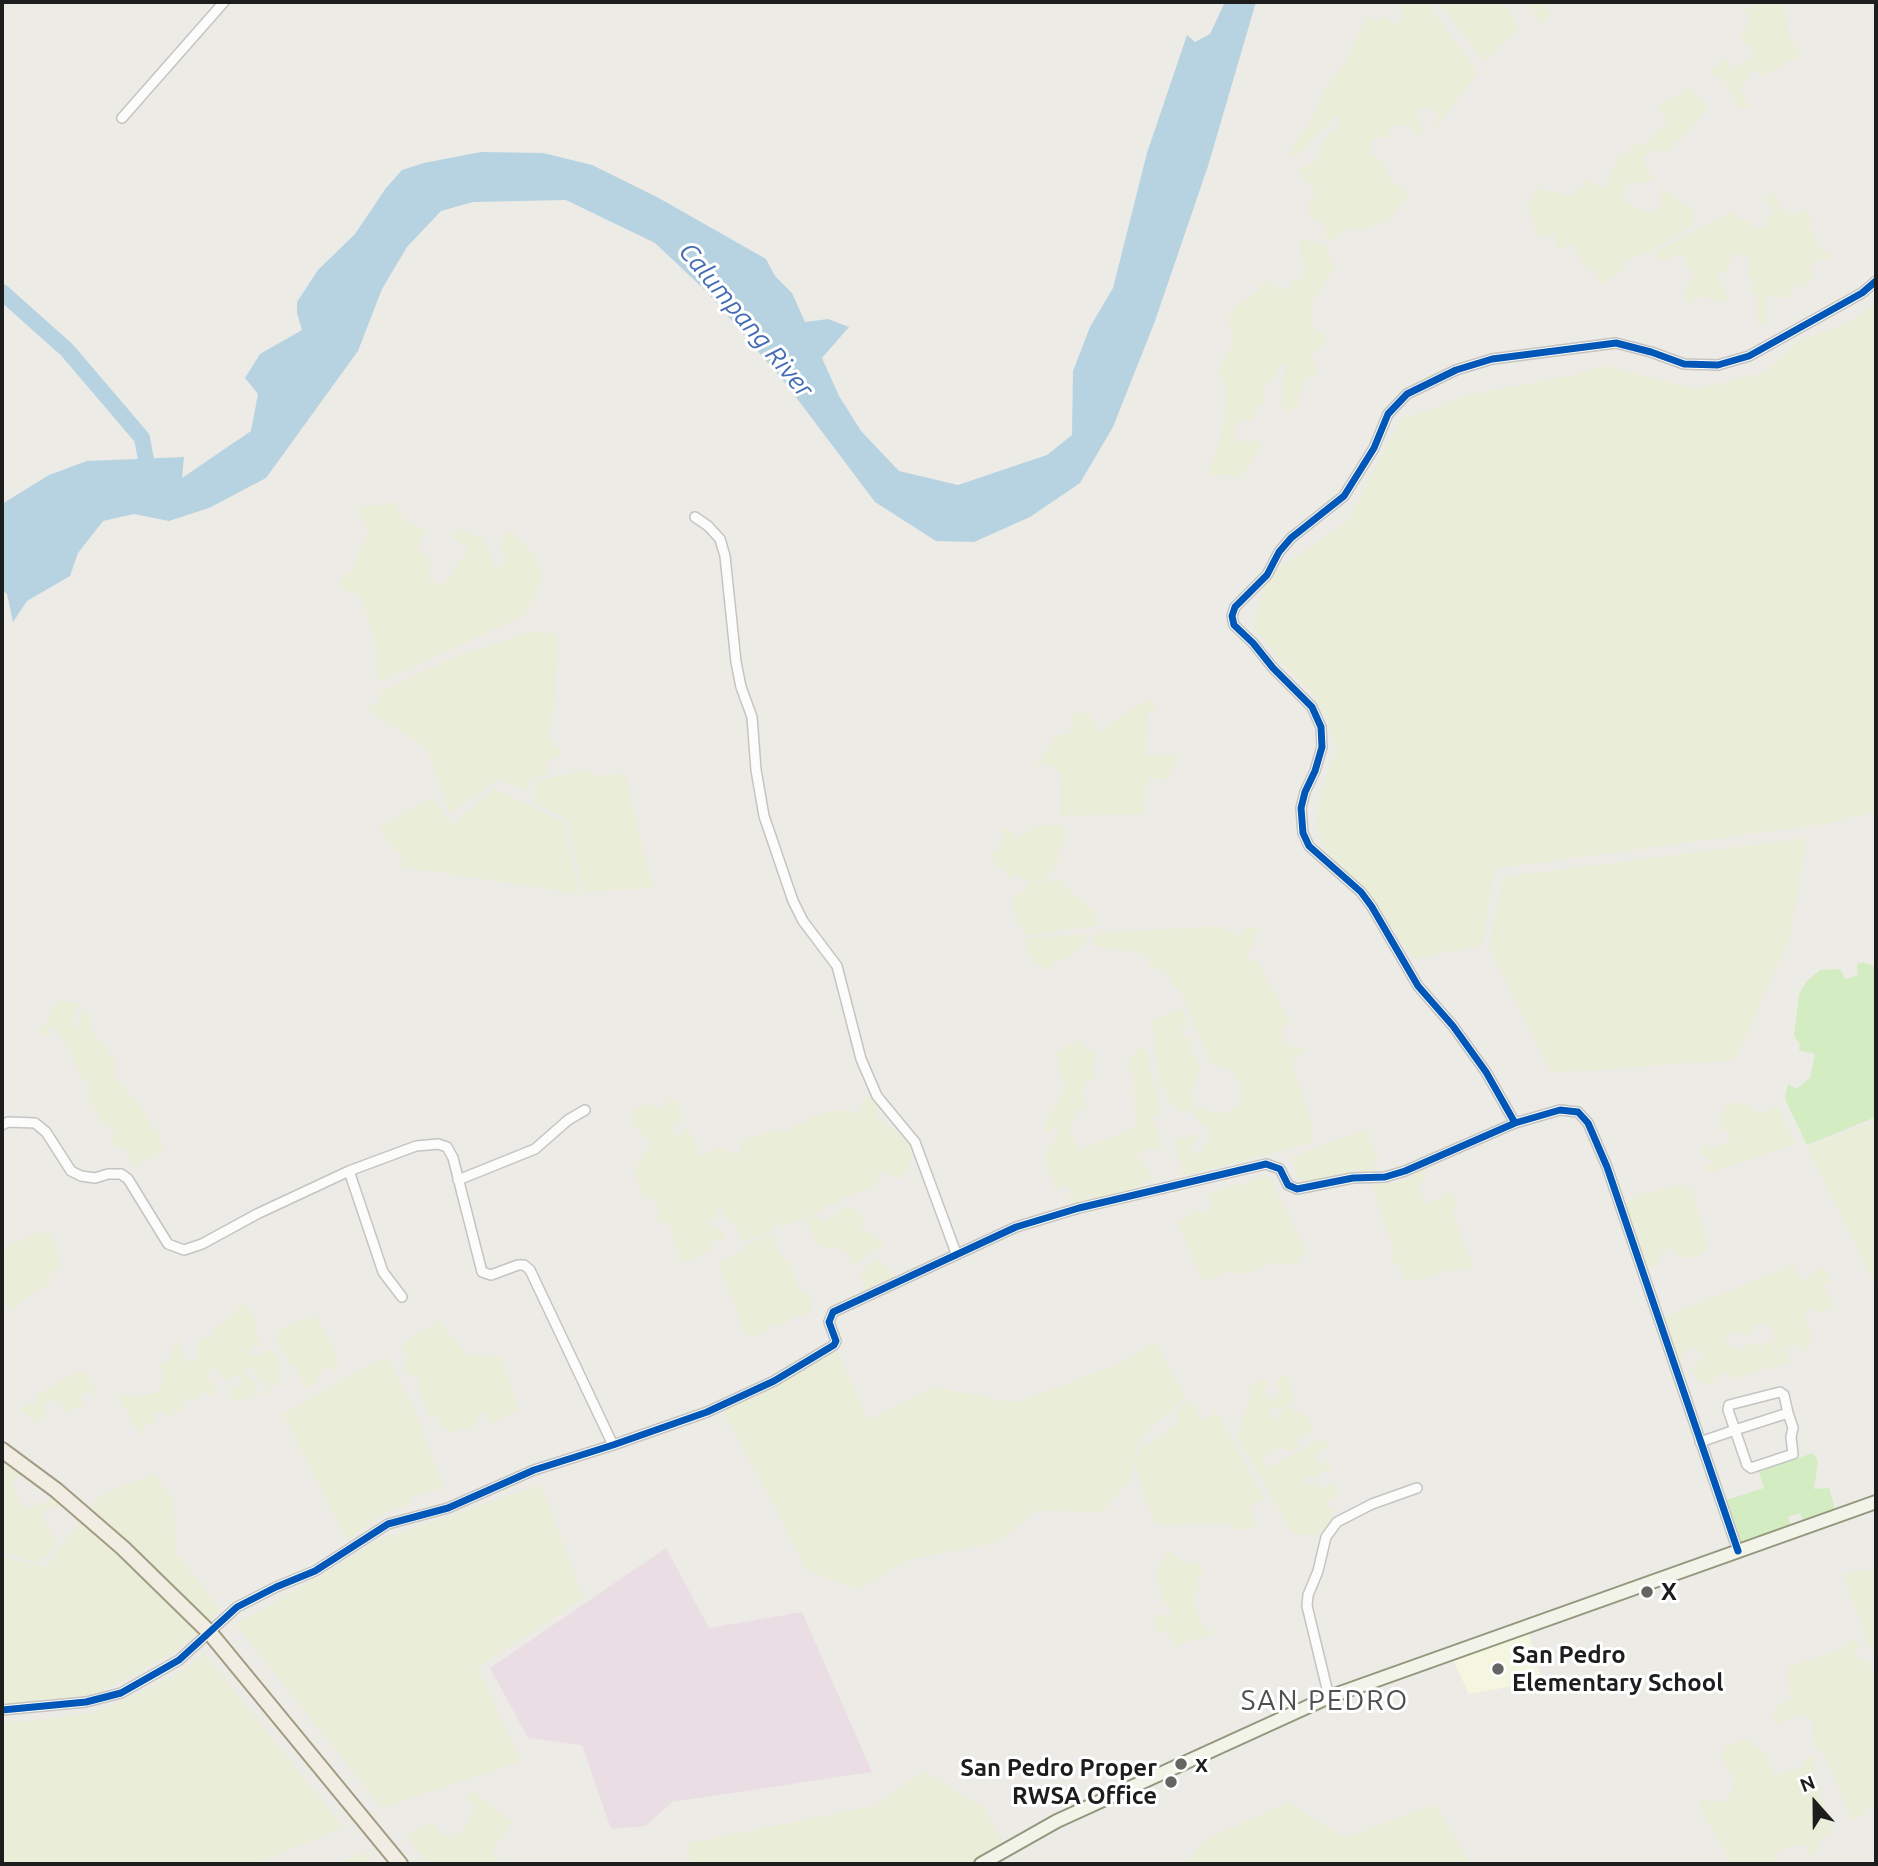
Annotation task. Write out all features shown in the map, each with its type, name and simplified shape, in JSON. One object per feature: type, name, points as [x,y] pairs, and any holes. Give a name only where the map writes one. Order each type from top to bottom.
[{"type":"main road","points":[[2,1450],[56,1490],[114,1539],[210,1633],[400,1864]]},
{"type":"street","points":[[122,118],[224,2]]},
{"type":"street","points":[[1515,1123],[1486,1072],[1453,1026],[1419,986],[1361,892],[1309,846],[1303,833],[1301,808],[1322,747],[1321,727],[1312,707],[1234,625],[1232,616],[1235,607],[1267,575],[1279,552],[1291,538],[1344,496],[1374,448],[1388,414],[1407,394],[1456,370],[1492,359],[1616,343],[1684,364],[1718,365],[1749,356],[1862,293],[1876,281]]},
{"type":"street","points":[[695,517],[720,539],[725,556],[736,662],[741,687],[752,717],[756,770],[764,816],[793,901],[803,921],[836,966],[866,1072],[877,1097],[915,1142],[956,1253]]},
{"type":"street","points":[[458,1180],[535,1149],[568,1120],[585,1110]]},
{"type":"street","points":[[2,1710],[86,1702],[121,1693],[179,1660],[244,1603],[315,1571],[388,1524],[448,1508],[534,1469],[707,1412],[774,1381],[834,1345],[836,1341],[829,1322],[833,1311],[1016,1227],[1068,1211],[1266,1164],[1280,1168],[1288,1185],[1297,1189],[1353,1178],[1385,1177],[1405,1171],[1515,1123],[1560,1110],[1578,1112],[1588,1123],[1607,1167],[1738,1551]]},
{"type":"street","points":[[2,1125],[8,1122],[35,1123],[46,1132],[71,1171],[81,1176],[95,1178],[121,1174],[128,1179],[168,1244],[184,1250],[202,1244],[257,1214],[390,1154],[415,1146],[438,1144],[447,1147],[453,1158],[482,1272],[491,1275],[518,1265],[524,1265],[530,1270],[613,1445]]},
{"type":"street","points":[[349,1171],[383,1272],[402,1297]]},
{"type":"street","points":[[1780,1392],[1784,1395],[1788,1413],[1793,1428],[1793,1454],[1751,1468],[1747,1465],[1728,1410],[1729,1405],[1780,1392]]},
{"type":"street","points":[[1700,1442],[1788,1413]]},
{"type":"street","points":[[1328,1697],[1307,1606],[1326,1537],[1338,1522],[1372,1504],[1417,1489]]},
{"type":"street","points":[[981,1864],[1058,1821],[1328,1697],[1876,1502]]},
{"type":"shaded area","points":[[1396,2],[1426,2],[1478,73],[1433,131],[1430,130],[1438,122],[1438,116],[1432,108],[1419,108],[1417,119],[1424,131],[1417,134],[1407,125],[1391,127],[1388,137],[1372,139],[1370,152],[1380,160],[1392,180],[1410,194],[1391,218],[1364,229],[1347,228],[1328,243],[1323,223],[1310,217],[1307,206],[1316,193],[1297,168],[1310,166],[1319,156],[1326,137],[1341,125],[1339,118],[1336,116],[1295,158],[1288,153],[1310,123],[1323,92],[1346,62],[1367,16],[1374,22],[1385,16],[1395,24],[1405,16]]},
{"type":"shaded area","points":[[1438,2],[1503,2],[1519,27],[1484,62]]},
{"type":"shaded area","points":[[1528,2],[1547,2],[1546,10],[1551,15],[1541,24]]},
{"type":"shaded area","points":[[1757,2],[1778,2],[1786,13],[1788,35],[1801,55],[1764,76],[1758,70],[1751,72],[1740,89],[1749,107],[1742,109],[1722,77],[1708,73],[1719,65],[1721,58],[1732,69],[1754,57],[1751,46],[1745,46],[1740,40],[1750,19],[1748,13],[1743,10]]},
{"type":"shaded area","points":[[1687,86],[1708,107],[1680,141],[1675,141],[1666,153],[1652,150],[1642,158],[1654,180],[1626,183],[1623,197],[1632,206],[1652,214],[1661,207],[1661,187],[1692,209],[1693,224],[1651,251],[1624,259],[1625,268],[1599,285],[1594,268],[1585,266],[1571,244],[1557,250],[1555,234],[1537,237],[1528,204],[1537,188],[1571,196],[1584,184],[1583,181],[1591,181],[1603,190],[1618,158],[1631,149],[1630,146],[1647,142],[1668,121],[1658,108],[1661,102],[1680,96]]},
{"type":"shaded area","points":[[1773,193],[1783,212],[1792,215],[1806,210],[1813,221],[1809,228],[1822,251],[1829,251],[1829,260],[1817,258],[1810,272],[1815,278],[1812,282],[1805,282],[1802,291],[1798,282],[1792,286],[1794,290],[1787,299],[1766,295],[1765,327],[1757,323],[1757,292],[1750,290],[1755,281],[1747,276],[1751,263],[1746,255],[1738,254],[1730,259],[1727,272],[1719,272],[1717,277],[1730,302],[1698,297],[1694,298],[1691,310],[1683,293],[1693,278],[1694,269],[1687,270],[1686,257],[1678,254],[1661,262],[1655,252],[1732,212],[1744,222],[1748,219],[1751,228],[1763,227],[1774,209],[1763,198]]},
{"type":"shaded area","points":[[1301,239],[1326,245],[1335,268],[1313,300],[1311,323],[1317,333],[1322,331],[1326,340],[1312,353],[1318,371],[1314,377],[1304,378],[1297,408],[1287,413],[1281,404],[1285,363],[1280,365],[1275,378],[1270,379],[1263,389],[1267,403],[1261,403],[1250,422],[1240,419],[1234,429],[1238,435],[1231,440],[1259,442],[1261,447],[1242,476],[1208,474],[1220,439],[1226,406],[1227,390],[1218,369],[1230,351],[1233,329],[1227,322],[1235,307],[1261,288],[1259,284],[1270,281],[1279,291],[1290,287],[1292,281],[1300,281],[1305,272],[1300,249]]},
{"type":"shaded area","points":[[1876,301],[1876,811],[1830,823],[1494,869],[1483,945],[1413,959],[1383,914],[1325,849],[1316,825],[1320,793],[1337,750],[1329,723],[1311,691],[1290,672],[1253,626],[1264,585],[1282,566],[1348,521],[1401,419],[1473,394],[1570,376],[1605,366],[1698,389],[1766,372],[1799,340],[1847,324]]},
{"type":"shaded area","points":[[394,502],[406,523],[427,529],[417,547],[431,560],[429,580],[441,585],[450,577],[469,549],[451,536],[458,529],[484,538],[495,568],[504,564],[506,554],[499,545],[510,529],[533,553],[543,578],[524,616],[379,682],[374,638],[361,595],[342,590],[339,581],[352,571],[368,529],[356,509]]},
{"type":"shaded area","points":[[533,631],[557,634],[555,707],[547,736],[563,753],[545,763],[551,773],[529,779],[529,788],[524,789],[498,779],[450,814],[427,748],[366,709],[380,701],[382,691],[456,656]]},
{"type":"shaded area","points":[[1145,700],[1156,704],[1154,712],[1147,712],[1146,755],[1180,756],[1166,780],[1150,777],[1145,786],[1144,814],[1060,816],[1061,773],[1046,762],[1034,768],[1057,735],[1069,734],[1074,722],[1069,714],[1088,712],[1099,732]]},
{"type":"shaded area","points":[[585,770],[594,776],[627,773],[630,796],[653,888],[583,892],[568,819],[534,803],[536,781]]},
{"type":"shaded area","points":[[494,788],[564,822],[579,894],[398,866],[403,858],[378,828],[433,797],[452,826]]},
{"type":"shaded area","points":[[1061,825],[1066,834],[1063,842],[1066,846],[1058,851],[1060,858],[1053,866],[1057,869],[1056,872],[1051,871],[1046,875],[1050,882],[1026,881],[1017,874],[1010,878],[1004,869],[996,868],[991,851],[997,850],[1002,844],[1004,835],[1001,833],[1006,827],[1017,837],[1035,827]]},
{"type":"shaded area","points":[[1807,838],[1790,937],[1735,1060],[1551,1073],[1489,947],[1503,877]]},
{"type":"shaded area","points":[[1059,878],[1065,880],[1063,884],[1095,913],[1099,925],[1025,936],[1012,904],[1015,893],[1026,891],[1028,883],[1056,883]]},
{"type":"shaded area","points":[[1220,926],[1239,937],[1249,926],[1261,930],[1251,937],[1256,944],[1246,956],[1258,962],[1290,1021],[1281,1030],[1286,1046],[1307,1048],[1292,1062],[1312,1124],[1312,1143],[1183,1176],[1175,1139],[1196,1133],[1200,1137],[1190,1147],[1199,1155],[1211,1134],[1192,1112],[1195,1108],[1202,1108],[1220,1114],[1240,1106],[1242,1088],[1233,1070],[1212,1065],[1179,988],[1170,985],[1170,976],[1159,968],[1148,969],[1151,963],[1149,955],[1092,945],[1095,933]]},
{"type":"shaded area","points":[[1092,934],[1077,952],[1069,954],[1066,959],[1043,971],[1042,966],[1034,965],[1033,956],[1029,955],[1026,938]]},
{"type":"shaded area","points":[[59,1001],[79,1004],[70,1026],[77,1029],[83,1010],[89,1012],[91,1029],[103,1047],[108,1047],[107,1054],[115,1057],[115,1075],[148,1118],[151,1130],[156,1128],[164,1150],[133,1167],[126,1149],[116,1148],[111,1138],[115,1129],[102,1122],[88,1098],[89,1084],[78,1075],[73,1056],[53,1026],[49,1028],[49,1034],[42,1035],[40,1031],[49,1022],[47,1018]]},
{"type":"shaded area","points":[[1183,1008],[1188,1027],[1181,1027],[1184,1038],[1191,1037],[1191,1054],[1196,1055],[1201,1068],[1190,1095],[1195,1104],[1191,1111],[1180,1112],[1165,1097],[1170,1091],[1160,1088],[1152,1021]]},
{"type":"shaded area","points":[[1080,1040],[1087,1051],[1090,1049],[1095,1052],[1092,1067],[1095,1080],[1087,1082],[1081,1092],[1087,1108],[1081,1108],[1070,1127],[1080,1150],[1135,1127],[1134,1082],[1129,1067],[1131,1057],[1144,1044],[1162,1114],[1153,1117],[1162,1149],[1145,1149],[1136,1154],[1152,1177],[1138,1187],[1138,1192],[1094,1201],[1087,1196],[1085,1200],[1071,1204],[1068,1187],[1061,1186],[1055,1190],[1045,1156],[1059,1132],[1056,1127],[1051,1129],[1049,1134],[1043,1129],[1064,1086],[1056,1052]]},
{"type":"shaded area","points":[[665,1096],[680,1104],[682,1122],[676,1122],[672,1131],[680,1137],[684,1129],[688,1129],[701,1156],[719,1148],[739,1155],[741,1141],[780,1129],[786,1133],[799,1122],[801,1125],[810,1117],[822,1113],[848,1110],[857,1114],[864,1098],[870,1096],[877,1106],[878,1118],[908,1140],[914,1154],[908,1163],[909,1168],[899,1179],[882,1170],[878,1174],[879,1183],[859,1191],[855,1197],[854,1194],[844,1196],[844,1201],[822,1208],[821,1211],[784,1227],[776,1222],[773,1225],[774,1230],[742,1242],[735,1224],[729,1223],[721,1209],[715,1210],[718,1219],[708,1217],[707,1224],[724,1232],[724,1240],[714,1240],[709,1251],[703,1253],[701,1258],[697,1255],[692,1261],[687,1260],[682,1264],[669,1224],[658,1222],[660,1211],[653,1197],[649,1201],[644,1193],[640,1192],[634,1170],[652,1143],[632,1124],[632,1110],[652,1102],[658,1109],[669,1105]]},
{"type":"shaded area","points":[[1728,1102],[1749,1106],[1759,1114],[1777,1106],[1796,1144],[1709,1173],[1707,1166],[1713,1162],[1699,1152],[1704,1145],[1713,1147],[1729,1142],[1726,1129],[1719,1131],[1721,1115]]},
{"type":"shaded area","points":[[1876,1120],[1876,1287],[1807,1147]]},
{"type":"shaded area","points":[[1365,1129],[1370,1133],[1369,1140],[1379,1158],[1373,1165],[1376,1175],[1361,1175],[1357,1169],[1350,1172],[1352,1177],[1300,1186],[1292,1157]]},
{"type":"shaded area","points":[[1425,1168],[1426,1173],[1418,1190],[1427,1204],[1452,1192],[1459,1209],[1453,1209],[1452,1215],[1475,1266],[1472,1269],[1463,1268],[1408,1282],[1399,1264],[1393,1264],[1391,1256],[1394,1251],[1371,1185],[1403,1181]]},
{"type":"shaded area","points":[[1269,1176],[1306,1251],[1297,1265],[1274,1263],[1244,1274],[1226,1272],[1203,1282],[1177,1222],[1194,1211],[1206,1215],[1212,1206],[1208,1193]]},
{"type":"shaded area","points":[[1676,1186],[1692,1187],[1708,1249],[1697,1257],[1679,1258],[1674,1248],[1663,1251],[1655,1268],[1649,1265],[1646,1272],[1623,1204],[1642,1194]]},
{"type":"shaded area","points":[[847,1206],[854,1208],[858,1215],[866,1217],[860,1224],[864,1232],[874,1232],[873,1236],[883,1241],[883,1246],[874,1252],[871,1249],[867,1251],[869,1255],[851,1265],[849,1255],[841,1249],[834,1246],[823,1249],[821,1244],[816,1244],[807,1220],[817,1215],[824,1222],[834,1219],[839,1210]]},
{"type":"shaded area","points":[[41,1230],[42,1233],[52,1234],[61,1268],[49,1274],[50,1287],[44,1286],[10,1310],[2,1292],[2,1267],[6,1247]]},
{"type":"shaded area","points":[[772,1233],[776,1248],[788,1262],[801,1291],[811,1294],[812,1311],[805,1316],[797,1314],[783,1325],[771,1324],[769,1330],[750,1338],[743,1330],[719,1262],[746,1250],[744,1246]]},
{"type":"shaded area","points":[[874,1258],[896,1277],[865,1290],[859,1274]]},
{"type":"shaded area","points":[[1794,1265],[1799,1277],[1807,1279],[1816,1268],[1828,1272],[1829,1282],[1823,1285],[1834,1306],[1819,1314],[1813,1306],[1804,1317],[1813,1337],[1805,1350],[1794,1344],[1784,1348],[1791,1362],[1780,1365],[1771,1326],[1769,1323],[1762,1323],[1754,1327],[1750,1335],[1735,1332],[1729,1334],[1725,1343],[1733,1349],[1742,1350],[1750,1342],[1762,1346],[1772,1340],[1779,1365],[1731,1379],[1726,1372],[1713,1379],[1712,1385],[1699,1381],[1691,1370],[1704,1355],[1693,1347],[1685,1349],[1681,1364],[1684,1368],[1680,1374],[1664,1317]]},
{"type":"shaded area","points":[[242,1303],[258,1323],[255,1330],[263,1346],[254,1345],[250,1353],[256,1358],[268,1349],[273,1351],[280,1365],[279,1378],[283,1383],[271,1387],[268,1394],[262,1397],[268,1383],[257,1380],[258,1373],[255,1369],[244,1368],[248,1378],[254,1380],[256,1393],[238,1402],[231,1398],[229,1390],[240,1386],[242,1380],[239,1376],[232,1376],[227,1384],[219,1370],[211,1369],[207,1372],[208,1379],[214,1384],[216,1392],[208,1396],[207,1393],[201,1393],[195,1403],[188,1398],[182,1401],[187,1409],[183,1412],[176,1409],[172,1411],[174,1416],[169,1418],[163,1412],[157,1413],[154,1417],[157,1424],[146,1424],[141,1436],[118,1396],[123,1392],[128,1398],[157,1393],[164,1371],[159,1365],[166,1363],[173,1354],[174,1342],[179,1340],[181,1352],[187,1361],[192,1362],[199,1356],[197,1348],[203,1337],[209,1339],[216,1327],[233,1315]]},
{"type":"shaded area","points":[[316,1315],[339,1360],[335,1372],[331,1368],[322,1370],[317,1382],[305,1388],[297,1369],[287,1364],[287,1357],[275,1337],[279,1334],[277,1330]]},
{"type":"shaded area","points":[[439,1320],[467,1356],[500,1356],[519,1410],[490,1424],[488,1412],[476,1416],[478,1423],[468,1430],[456,1429],[450,1434],[441,1426],[439,1417],[429,1417],[417,1386],[422,1379],[403,1372],[407,1355],[400,1345]]},
{"type":"shaded area","points":[[1155,1342],[1186,1397],[1139,1439],[1131,1479],[1101,1513],[1036,1510],[999,1542],[908,1560],[859,1589],[806,1570],[723,1412],[836,1350],[869,1420],[934,1387],[1016,1403],[1120,1363]]},
{"type":"shaded area","points":[[386,1356],[414,1408],[444,1488],[413,1495],[410,1504],[385,1512],[347,1541],[283,1414]]},
{"type":"shaded area","points":[[84,1370],[97,1393],[95,1396],[90,1392],[81,1393],[82,1402],[86,1406],[66,1412],[60,1410],[61,1403],[50,1400],[45,1403],[45,1416],[33,1423],[27,1414],[22,1413],[19,1408],[27,1403],[33,1408],[37,1395],[70,1375]]},
{"type":"shaded area","points":[[1281,1375],[1286,1375],[1291,1383],[1291,1393],[1295,1397],[1290,1404],[1280,1409],[1273,1407],[1268,1411],[1269,1415],[1274,1420],[1279,1417],[1281,1410],[1290,1406],[1296,1413],[1300,1412],[1309,1419],[1310,1425],[1316,1431],[1300,1436],[1297,1441],[1301,1446],[1288,1451],[1284,1448],[1270,1452],[1263,1458],[1264,1464],[1269,1468],[1322,1438],[1330,1445],[1330,1451],[1327,1448],[1321,1449],[1316,1452],[1315,1457],[1319,1463],[1329,1460],[1332,1464],[1330,1470],[1321,1471],[1316,1479],[1306,1475],[1305,1481],[1309,1487],[1316,1483],[1325,1488],[1334,1481],[1339,1493],[1328,1501],[1328,1506],[1334,1509],[1332,1522],[1317,1535],[1293,1534],[1237,1437],[1251,1394],[1249,1384],[1266,1379],[1269,1382],[1264,1390],[1270,1400],[1281,1393],[1276,1382]]},
{"type":"shaded area","points":[[1187,1401],[1196,1407],[1198,1416],[1204,1420],[1212,1417],[1215,1408],[1264,1499],[1250,1507],[1256,1524],[1250,1531],[1232,1528],[1230,1523],[1160,1525],[1152,1520],[1135,1465],[1141,1445],[1150,1444],[1157,1436],[1166,1435],[1167,1426],[1177,1425],[1179,1416],[1174,1413]]},
{"type":"shaded area","points":[[2,1458],[19,1474],[13,1483],[19,1501],[27,1510],[39,1502],[47,1504],[51,1495],[57,1501],[59,1507],[53,1506],[41,1513],[58,1546],[38,1562],[2,1552]]},
{"type":"shaded area","points":[[154,1473],[174,1502],[176,1553],[221,1610],[174,1653],[96,1694],[2,1706],[2,1557],[46,1567],[99,1496]]},
{"type":"shaded area","points":[[541,1485],[584,1598],[478,1667],[521,1762],[382,1808],[235,1624],[329,1572],[373,1542]]},
{"type":"shaded area","points":[[666,1548],[709,1628],[802,1612],[872,1772],[672,1802],[646,1826],[611,1829],[582,1745],[528,1738],[490,1668]]},
{"type":"shaded area","points":[[1168,1550],[1185,1564],[1196,1561],[1204,1571],[1196,1580],[1200,1589],[1194,1594],[1194,1606],[1207,1632],[1219,1628],[1219,1631],[1175,1646],[1166,1630],[1157,1634],[1153,1618],[1161,1613],[1170,1619],[1171,1611],[1162,1599],[1163,1589],[1154,1577]]},
{"type":"shaded area","points":[[1876,1569],[1876,1653],[1864,1641],[1864,1629],[1842,1574]]},
{"type":"shaded area","name":"San Pedro Elementary School","points":[[1528,1631],[1542,1681],[1469,1694],[1452,1658]]},
{"type":"shaded area","points":[[1855,1637],[1860,1647],[1855,1651],[1858,1660],[1869,1661],[1876,1681],[1876,1810],[1870,1805],[1864,1815],[1852,1820],[1822,1750],[1814,1746],[1812,1721],[1805,1714],[1784,1720],[1778,1727],[1772,1717],[1775,1708],[1791,1698],[1786,1667],[1839,1651]]},
{"type":"shaded area","points":[[204,1653],[344,1828],[253,1864],[2,1864],[2,1724],[92,1713],[183,1671]]},
{"type":"shaded area","points":[[1748,1739],[1766,1754],[1774,1776],[1802,1767],[1808,1756],[1814,1759],[1813,1774],[1834,1833],[1821,1838],[1817,1847],[1818,1853],[1810,1856],[1806,1845],[1797,1845],[1776,1853],[1775,1864],[1729,1864],[1728,1856],[1700,1809],[1702,1799],[1724,1801],[1732,1792],[1734,1777],[1721,1760],[1725,1746]]},
{"type":"shaded area","points":[[923,1771],[984,1808],[1004,1843],[971,1864],[691,1864],[686,1844],[877,1805]]},
{"type":"shaded area","points":[[473,1791],[512,1822],[492,1851],[495,1860],[500,1864],[429,1864],[405,1836],[432,1822],[449,1838],[461,1833],[476,1807],[466,1796]]},
{"type":"shaded area","points":[[1289,1802],[1345,1838],[1436,1804],[1470,1864],[1185,1864],[1206,1839]]},
{"type":"shaded area","points":[[364,1852],[374,1864],[338,1864]]},
{"type":"green space","points":[[1863,962],[1876,967],[1876,1117],[1807,1145],[1785,1099],[1788,1084],[1796,1089],[1810,1078],[1815,1054],[1799,1050],[1800,1045],[1794,1036],[1799,994],[1807,981],[1820,970],[1840,969],[1845,979],[1858,975],[1857,964]]},
{"type":"green space","points":[[1813,1453],[1818,1461],[1814,1489],[1829,1488],[1836,1513],[1803,1523],[1800,1513],[1788,1517],[1792,1528],[1738,1547],[1723,1501],[1764,1488],[1759,1472]]},
{"type":"water","name":"Calumpang River","points":[[1225,2],[1256,2],[1208,166],[1155,321],[1113,427],[1080,483],[1030,517],[974,542],[936,541],[875,502],[786,384],[708,293],[655,243],[566,200],[473,202],[441,211],[407,247],[382,289],[358,351],[266,478],[209,508],[169,521],[134,514],[103,521],[78,553],[70,576],[27,601],[13,622],[7,594],[2,590],[2,504],[49,475],[87,461],[184,457],[182,478],[251,431],[258,394],[245,378],[260,354],[302,330],[297,302],[318,270],[355,234],[386,188],[402,170],[481,152],[543,153],[592,165],[657,197],[766,259],[775,276],[792,293],[805,322],[828,319],[849,327],[822,358],[839,396],[861,431],[899,471],[958,485],[1047,455],[1072,435],[1073,371],[1090,327],[1113,288],[1147,153],[1187,35],[1195,42],[1210,34]]},
{"type":"waterway","points":[[2,292],[67,350],[142,438],[149,476]]},
{"type":"cycle path","points":[[1515,1123],[1486,1072],[1453,1026],[1418,986],[1361,892],[1309,846],[1303,833],[1301,808],[1322,747],[1321,727],[1312,707],[1234,625],[1232,616],[1235,607],[1267,575],[1279,552],[1291,538],[1344,496],[1374,448],[1388,414],[1407,394],[1456,370],[1492,359],[1616,343],[1684,364],[1718,365],[1749,356],[1862,293],[1876,281]]},
{"type":"cycle path","points":[[2,1710],[86,1702],[121,1693],[179,1660],[237,1607],[315,1571],[388,1524],[448,1508],[534,1470],[707,1412],[774,1381],[834,1345],[836,1341],[829,1322],[833,1312],[1016,1227],[1079,1208],[1266,1164],[1280,1169],[1288,1185],[1297,1189],[1353,1178],[1385,1177],[1405,1171],[1515,1123],[1560,1110],[1578,1112],[1588,1123],[1607,1167],[1738,1551]]},
{"type":"place","name":"X","points":[[1647,1592]]},
{"type":"place","name":"San Pedro Elementary School","points":[[1498,1669]]},
{"type":"place","name":"x","points":[[1181,1764]]},
{"type":"place","name":"San Pedro Proper RWSA Office","points":[[1171,1782]]},
{"type":"district","name":"SAN PEDRO","points":[[1325,1701]]}]
